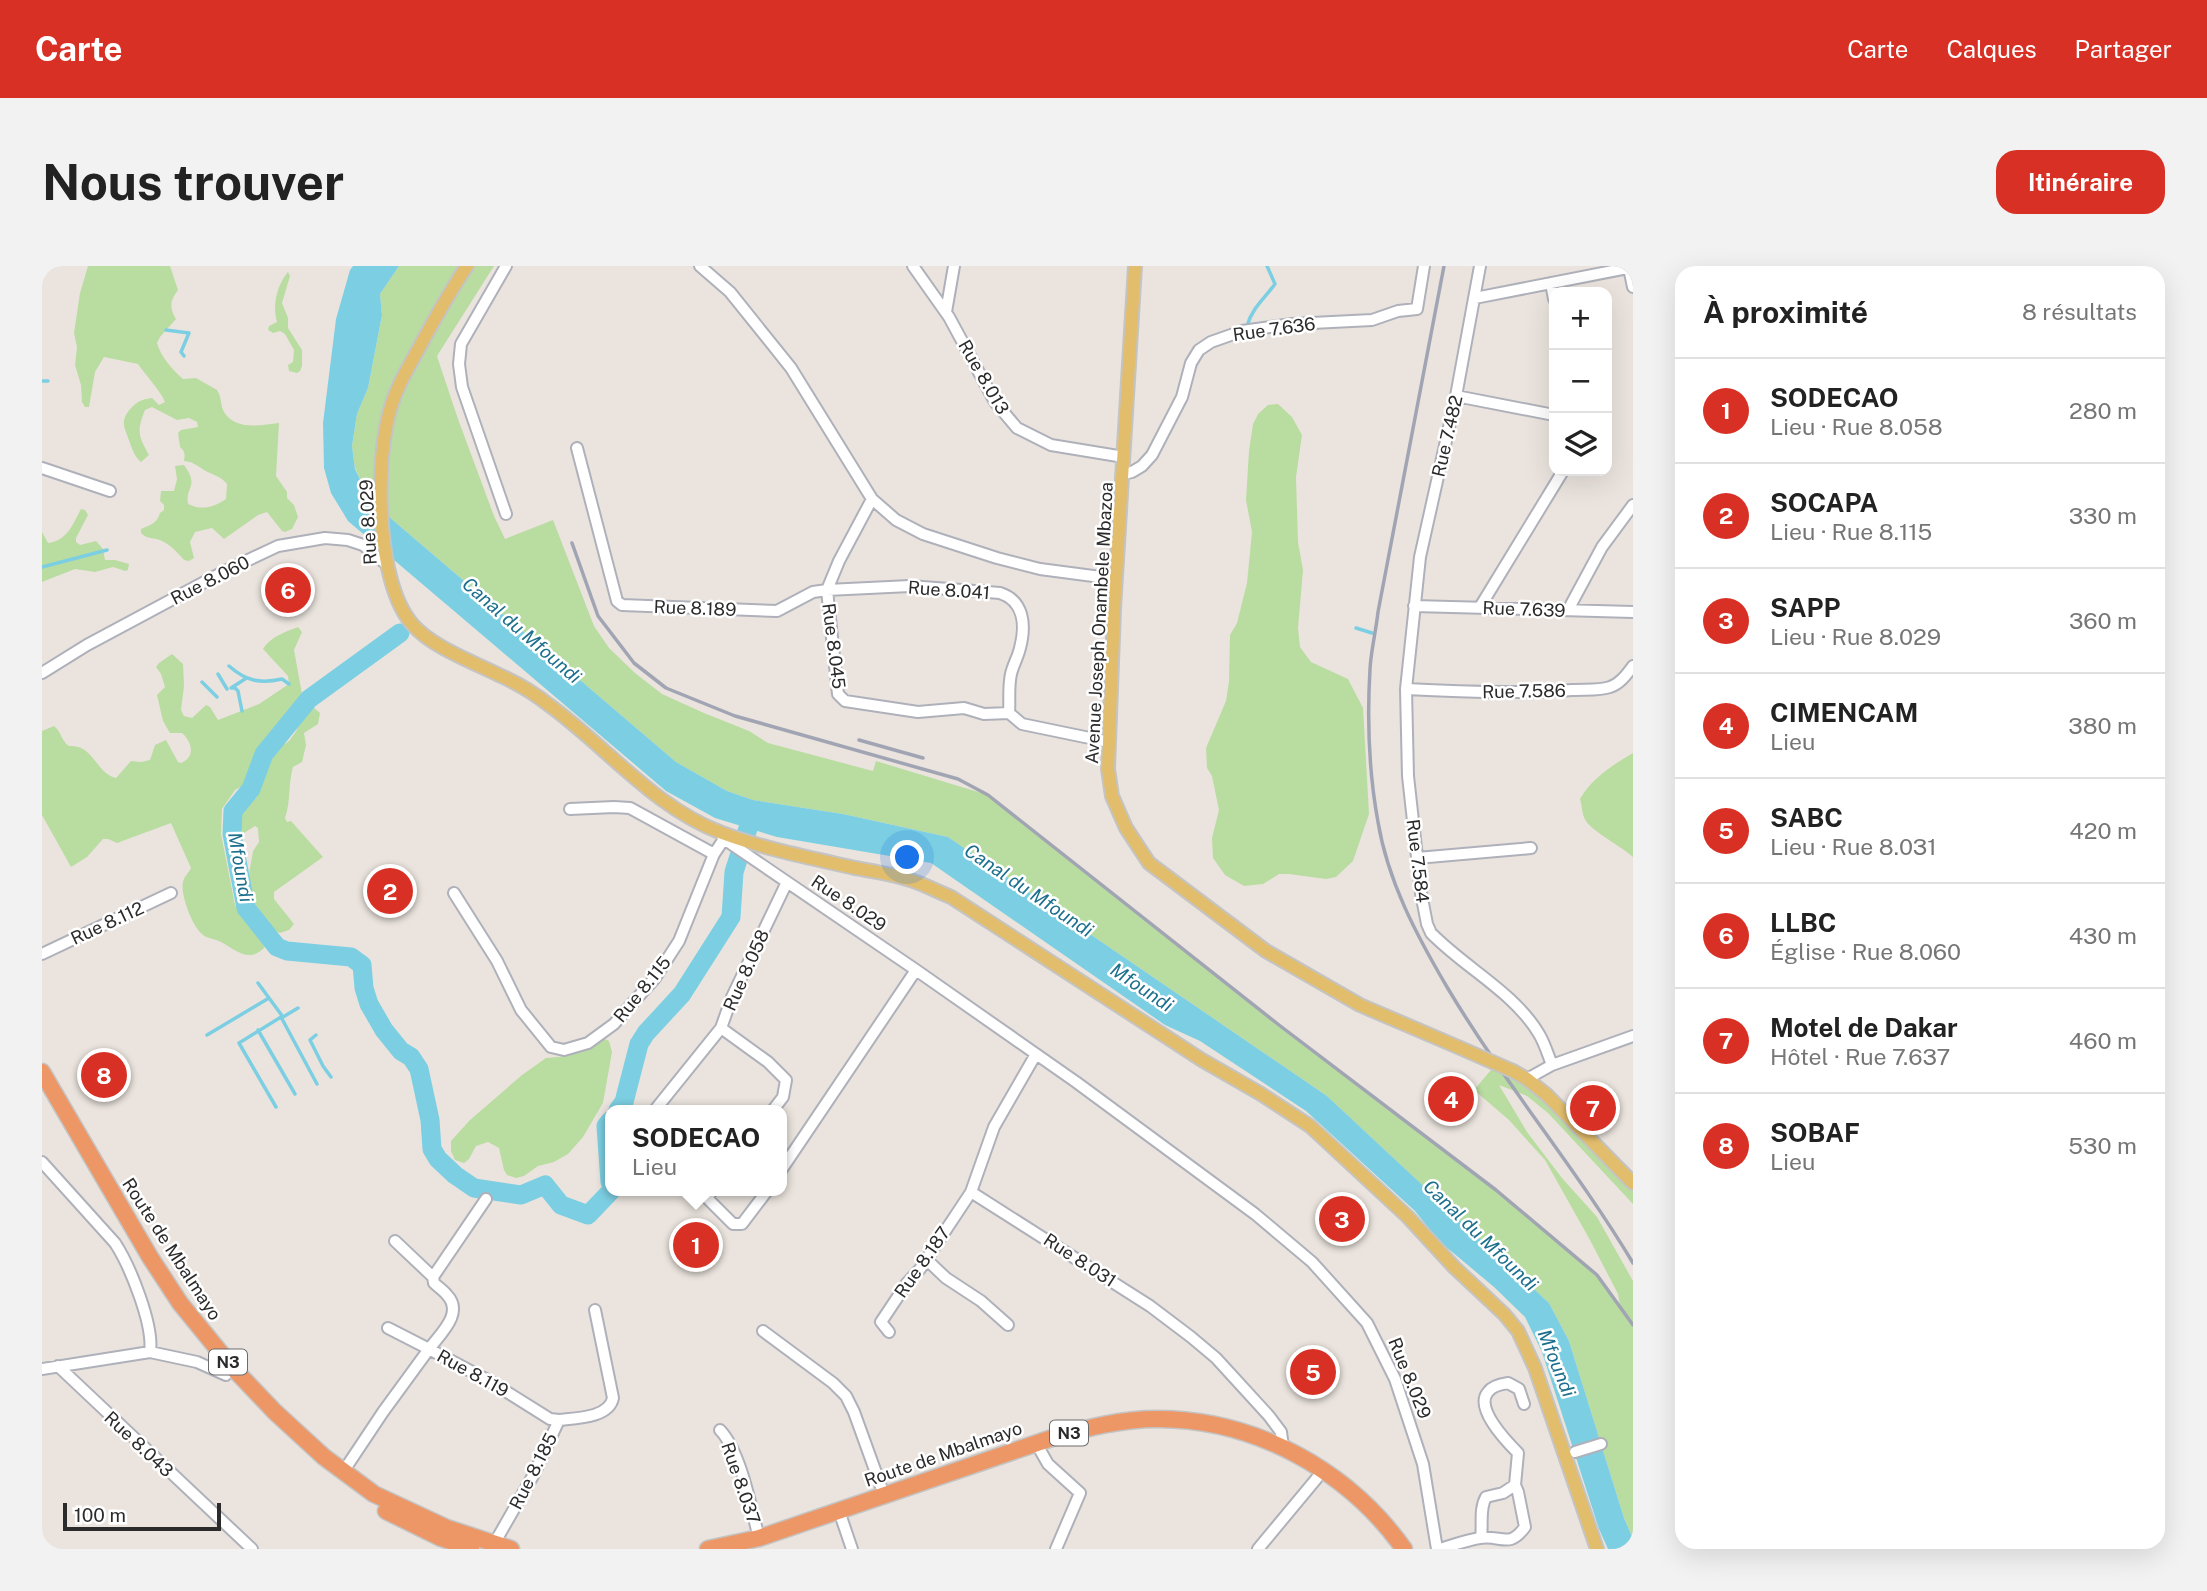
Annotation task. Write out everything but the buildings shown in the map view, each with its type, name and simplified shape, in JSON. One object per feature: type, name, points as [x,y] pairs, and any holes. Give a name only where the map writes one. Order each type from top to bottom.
[{"type":"highway","name":"Route de Mbalmayo","points":[[42,1072],[150,1257],[180,1303],[241,1377],[298,1434],[374,1494],[447,1528],[511,1549]]},
{"type":"highway","name":"N3","points":[[42,1092],[157,1285],[197,1342],[226,1375],[319,1464],[369,1502],[405,1522],[474,1549]]},
{"type":"highway","name":"Route de Mbalmayo","points":[[841,1515],[884,1495],[1016,1448],[1098,1425],[1129,1420],[1182,1420],[1238,1430],[1283,1447],[1309,1461],[1356,1495],[1404,1549]]},
{"type":"highway","name":"N3","points":[[708,1549],[755,1544],[1096,1434],[1180,1429],[1235,1440],[1271,1452],[1317,1478],[1351,1503],[1391,1549]]},
{"type":"main road","name":"Rue 8.029","points":[[467,266],[446,298],[411,363],[390,410],[383,446],[382,510],[385,558],[397,598],[413,626],[431,640],[532,693],[551,706],[643,785],[722,836]]},
{"type":"main road","name":"Avenue Joseph Onambele Mbazoa","points":[[1135,266],[1116,579],[1108,769],[1112,796],[1126,828],[1149,863],[1266,951],[1360,1005],[1527,1079],[1554,1101],[1633,1183]]},
{"type":"main road","points":[[722,836],[907,879],[951,897],[1202,1060],[1310,1126],[1408,1217],[1518,1331],[1535,1368],[1597,1549]]},
{"type":"street","points":[[506,266],[461,344],[459,363],[463,387],[506,514]]},
{"type":"street","points":[[700,266],[730,292],[791,368],[872,499],[896,520],[923,534],[997,558],[1040,569],[1116,579]]},
{"type":"street","name":"Rue 8.013","points":[[913,266],[946,312],[995,402],[1017,428],[1051,445],[1124,457]]},
{"type":"street","points":[[946,312],[954,266]]},
{"type":"street","name":"Rue 7.636","points":[[1123,474],[1142,466],[1152,455],[1182,397],[1191,363],[1199,350],[1211,342],[1242,331],[1292,324],[1373,320],[1398,311],[1417,309],[1424,266]]},
{"type":"street","name":"Rue 7.482","points":[[1414,606],[1420,556],[1456,396],[1480,266]]},
{"type":"street","points":[[1475,298],[1631,268],[1633,287]]},
{"type":"street","points":[[1551,283],[1552,287]]},
{"type":"street","points":[[1456,396],[1549,414]]},
{"type":"street","name":"Rue 8.189","points":[[577,448],[619,604],[777,611],[813,592],[827,590]]},
{"type":"street","points":[[42,468],[110,491]]},
{"type":"street","points":[[1480,607],[1560,476]]},
{"type":"street","points":[[827,590],[872,499]]},
{"type":"street","points":[[1568,610],[1602,547],[1633,505]]},
{"type":"street","name":"Rue 8.060","points":[[42,673],[227,570],[278,546],[326,538],[348,540],[385,558]]},
{"type":"street","name":"Rue 8.041","points":[[827,590],[910,586],[1010,596],[1020,607],[1022,623],[1020,647],[1010,678],[1009,713]]},
{"type":"street","name":"Rue 8.045","points":[[827,590],[838,694],[845,701],[918,712],[964,708],[984,714],[1009,713]]},
{"type":"street","name":"Rue 7.639","points":[[1414,606],[1633,611]]},
{"type":"street","name":"Rue 7.584","points":[[1414,606],[1406,689],[1408,776],[1427,924],[1431,933],[1525,1015],[1542,1040],[1552,1065]]},
{"type":"street","name":"Rue 7.586","points":[[1406,689],[1598,689],[1610,687],[1620,681],[1633,666]]},
{"type":"street","points":[[1009,713],[1022,724],[1109,742]]},
{"type":"street","points":[[570,810],[631,808],[714,854]]},
{"type":"street","name":"Rue 8.115","points":[[454,894],[497,961],[521,1010],[551,1047],[564,1050],[588,1043],[614,1024],[655,978],[679,941],[722,836]]},
{"type":"street","name":"Rue 8.029","points":[[722,836],[1036,1054],[1264,1221],[1312,1262],[1367,1323],[1395,1379],[1423,1464],[1439,1549]]},
{"type":"street","points":[[1417,858],[1531,848]]},
{"type":"street","name":"Rue 8.058","points":[[777,1105],[783,1097],[786,1080],[768,1062],[721,1028],[732,997],[787,881]]},
{"type":"street","name":"Rue 8.112","points":[[42,954],[171,893]]},
{"type":"street","points":[[787,1162],[916,970]]},
{"type":"street","points":[[659,1105],[721,1028]]},
{"type":"street","points":[[1527,1079],[1552,1065],[1633,1036]]},
{"type":"street","points":[[971,1192],[994,1127],[1036,1054]]},
{"type":"street","points":[[42,1162],[124,1256],[145,1318],[151,1341],[150,1352]]},
{"type":"street","name":"Rue 8.187","points":[[888,1332],[881,1322],[971,1192]]},
{"type":"street","name":"Rue 8.031","points":[[971,1192],[1150,1306],[1191,1337],[1216,1358],[1269,1416],[1281,1432],[1283,1447]]},
{"type":"street","points":[[709,1196],[733,1224],[742,1224],[764,1196]]},
{"type":"street","points":[[388,1328],[429,1349],[454,1315],[453,1304],[433,1283],[433,1277],[486,1199]]},
{"type":"street","points":[[395,1241],[433,1277]]},
{"type":"street","points":[[927,1259],[946,1278],[981,1301],[1008,1325]]},
{"type":"street","name":"Rue 8.185","points":[[494,1544],[534,1474],[559,1420],[606,1411],[611,1405],[613,1398],[595,1310]]},
{"type":"street","points":[[763,1331],[833,1383],[846,1396],[884,1495]]},
{"type":"street","name":"Rue 8.119","points":[[343,1472],[429,1349],[491,1382],[550,1419],[559,1420]]},
{"type":"street","points":[[42,1369],[150,1352],[197,1362],[226,1375]]},
{"type":"street","name":"Rue 8.043","points":[[58,1366],[252,1549]]},
{"type":"street","points":[[1439,1549],[1481,1537],[1510,1542],[1518,1538],[1525,1527],[1515,1485],[1518,1452],[1498,1431],[1489,1416],[1484,1399],[1487,1392],[1497,1385],[1508,1383],[1519,1389],[1524,1404]]},
{"type":"street","name":"Rue 8.037","points":[[720,1430],[729,1439],[736,1458],[755,1544]]},
{"type":"street","points":[[1575,1452],[1601,1444]]},
{"type":"street","points":[[1040,1450],[1048,1464],[1080,1493],[1056,1549]]},
{"type":"street","points":[[1258,1549],[1317,1478]]},
{"type":"street","points":[[1481,1537],[1481,1506],[1486,1497],[1503,1493],[1515,1485]]},
{"type":"street","points":[[841,1515],[852,1549]]},
{"type":"green space","points":[[88,266],[170,266],[178,290],[171,304],[176,319],[160,337],[157,343],[159,348],[167,362],[183,379],[196,378],[217,390],[224,412],[235,422],[249,425],[279,423],[276,476],[287,492],[287,498],[294,505],[298,517],[292,529],[282,531],[267,512],[258,515],[224,539],[212,528],[195,532],[190,542],[194,558],[189,561],[184,560],[165,543],[141,533],[141,529],[153,523],[164,510],[160,501],[161,491],[174,491],[177,479],[175,466],[184,465],[189,472],[192,482],[188,504],[193,506],[208,507],[226,499],[227,484],[218,476],[184,461],[178,433],[198,427],[197,422],[189,418],[177,420],[152,407],[145,410],[140,424],[141,439],[149,455],[141,462],[137,458],[125,428],[125,416],[134,405],[143,400],[152,398],[159,405],[165,402],[138,364],[104,357],[95,372],[89,407],[85,407],[75,365],[77,347],[74,333],[80,293]]},
{"type":"green space","points":[[399,266],[494,266],[437,356],[494,516],[505,539],[553,520],[594,626],[609,648],[662,694],[749,731],[768,743],[873,771],[876,761],[988,795],[1279,1025],[1496,1190],[1597,1275],[1620,1306],[1618,1294],[1545,1160],[1509,1120],[1474,1090],[1496,1064],[1513,1071],[1633,1183],[1633,1204],[1548,1113],[1527,1096],[1499,1085],[1527,1132],[1562,1178],[1597,1217],[1633,1281],[1633,1539],[1624,1518],[1569,1341],[1549,1303],[1327,1096],[948,837],[843,814],[753,800],[727,791],[676,762],[381,510],[365,489],[355,468],[352,446],[357,414],[368,388],[382,315],[380,294]]},
{"type":"green space","points":[[288,272],[290,276],[282,303],[288,318],[288,328],[302,350],[302,366],[297,373],[289,371],[288,365],[293,362],[294,350],[285,334],[268,330],[269,326],[277,322],[276,296]]},
{"type":"green space","points":[[1278,404],[1292,417],[1302,435],[1296,477],[1298,542],[1303,570],[1298,628],[1300,647],[1311,662],[1348,679],[1363,708],[1369,814],[1353,861],[1336,877],[1326,879],[1279,874],[1263,884],[1244,886],[1225,875],[1213,858],[1212,838],[1219,810],[1212,776],[1207,768],[1206,748],[1226,701],[1230,635],[1237,623],[1247,583],[1252,532],[1246,500],[1253,424],[1258,414],[1268,405]]},
{"type":"green space","points":[[81,509],[88,515],[76,542],[80,545],[96,541],[103,549],[105,560],[129,564],[128,570],[113,567],[95,572],[75,569],[42,582],[42,532],[48,543],[55,542],[69,531]]},
{"type":"green space","points":[[298,627],[302,632],[294,650],[302,694],[284,729],[263,745],[246,784],[235,790],[222,809],[221,834],[235,905],[265,947],[253,955],[248,955],[205,936],[194,923],[185,901],[183,887],[191,868],[171,823],[117,843],[103,839],[87,857],[71,867],[42,815],[42,731],[54,726],[66,744],[84,749],[103,771],[116,778],[131,761],[150,760],[155,745],[166,740],[181,763],[189,757],[191,749],[182,733],[170,733],[163,721],[157,695],[165,687],[156,667],[159,663],[172,654],[183,664],[181,710],[184,716],[192,718],[206,705],[218,720],[259,704],[289,684],[288,676],[263,649],[274,638]]},
{"type":"green space","points":[[313,707],[320,713],[318,724],[304,733],[306,745],[302,762],[293,767],[285,818],[287,822],[291,821],[323,857],[274,892],[274,899],[294,924],[289,930],[280,933],[271,929],[252,899],[249,874],[253,851],[259,842],[258,828],[255,826],[244,833],[239,830],[238,815],[257,797],[271,753],[289,741],[308,710]]},
{"type":"green space","points":[[1633,753],[1633,857],[1589,825],[1580,799],[1597,779]]},
{"type":"green space","points":[[605,1039],[609,1041],[612,1052],[603,1103],[583,1137],[568,1154],[516,1178],[507,1175],[499,1148],[488,1142],[476,1146],[464,1163],[455,1160],[451,1141],[470,1120],[522,1075],[546,1058],[568,1056]]},
{"type":"water","points":[[353,266],[399,266],[380,294],[382,315],[368,388],[357,414],[352,446],[355,469],[365,489],[381,510],[676,762],[727,791],[753,800],[843,814],[948,837],[1327,1096],[1549,1303],[1569,1341],[1624,1518],[1633,1539],[1633,1549],[1608,1549],[1599,1529],[1542,1352],[1525,1317],[1439,1241],[1415,1211],[1306,1111],[1200,1041],[1165,1025],[931,863],[777,837],[715,818],[666,791],[348,521],[331,493],[324,468],[323,423],[336,319]]},
{"type":"waterway","points":[[1247,326],[1255,308],[1275,284],[1267,266]]},
{"type":"waterway","points":[[166,330],[189,333],[181,352],[184,356]]},
{"type":"waterway","points":[[42,381],[48,381]]},
{"type":"waterway","points":[[42,567],[107,550]]},
{"type":"waterway","points":[[1356,628],[1372,633]]},
{"type":"waterway","name":"Mfoundi","points":[[400,633],[309,699],[264,754],[251,789],[233,811],[232,834],[246,908],[277,947],[287,951],[351,957],[362,965],[369,1004],[384,1030],[419,1069],[430,1120],[432,1149],[438,1159],[455,1175],[474,1188],[521,1195],[545,1185],[561,1205],[588,1215],[606,1196]]},
{"type":"waterway","points":[[229,666],[254,680],[282,679],[289,684]]},
{"type":"waterway","points":[[218,674],[227,689]]},
{"type":"waterway","points":[[242,711],[238,691],[231,688],[245,679]]},
{"type":"waterway","points":[[202,682],[217,697]]},
{"type":"waterway","name":"Mfoundi","points":[[622,1105],[639,1044],[682,994],[731,917],[734,872],[752,816],[764,819]]},
{"type":"waterway","points":[[258,983],[283,1017],[298,1008]]},
{"type":"waterway","points":[[207,1035],[269,998]]},
{"type":"waterway","points":[[276,1107],[239,1043],[281,1017],[317,1084]]},
{"type":"waterway","points":[[258,1030],[295,1094]]},
{"type":"waterway","points":[[316,1035],[310,1040],[331,1077]]},
{"type":"railway","points":[[1444,266],[1371,655],[1369,727],[1378,822],[1396,887],[1436,968],[1469,1023],[1588,1193],[1633,1263]]},
{"type":"railway","points":[[572,543],[598,616],[634,663],[666,688],[735,716],[958,779],[988,795],[1279,1025],[1496,1190],[1597,1275],[1633,1325]]},
{"type":"railway","points":[[859,740],[923,758]]},
{"type":"place","name":"LLBC","points":[[288,590]]},
{"type":"place","name":"SOCAPA","points":[[390,891]]},
{"type":"place","name":"SOBAF","points":[[104,1075]]},
{"type":"place","name":"CIMENCAM","points":[[1451,1099]]},
{"type":"place","name":"Motel de Dakar","points":[[1593,1108]]},
{"type":"place","name":"SAPP","points":[[1342,1219]]},
{"type":"place","name":"SODECAO","points":[[696,1245]]},
{"type":"place","name":"SABC","points":[[1313,1372]]},
{"type":"water label","name":"Canal du Mfoundi","points":[[522,630]]},
{"type":"water label","name":"Canal du Mfoundi","points":[[1029,890]]},
{"type":"water label","name":"Canal du Mfoundi","points":[[1481,1235]]}]
